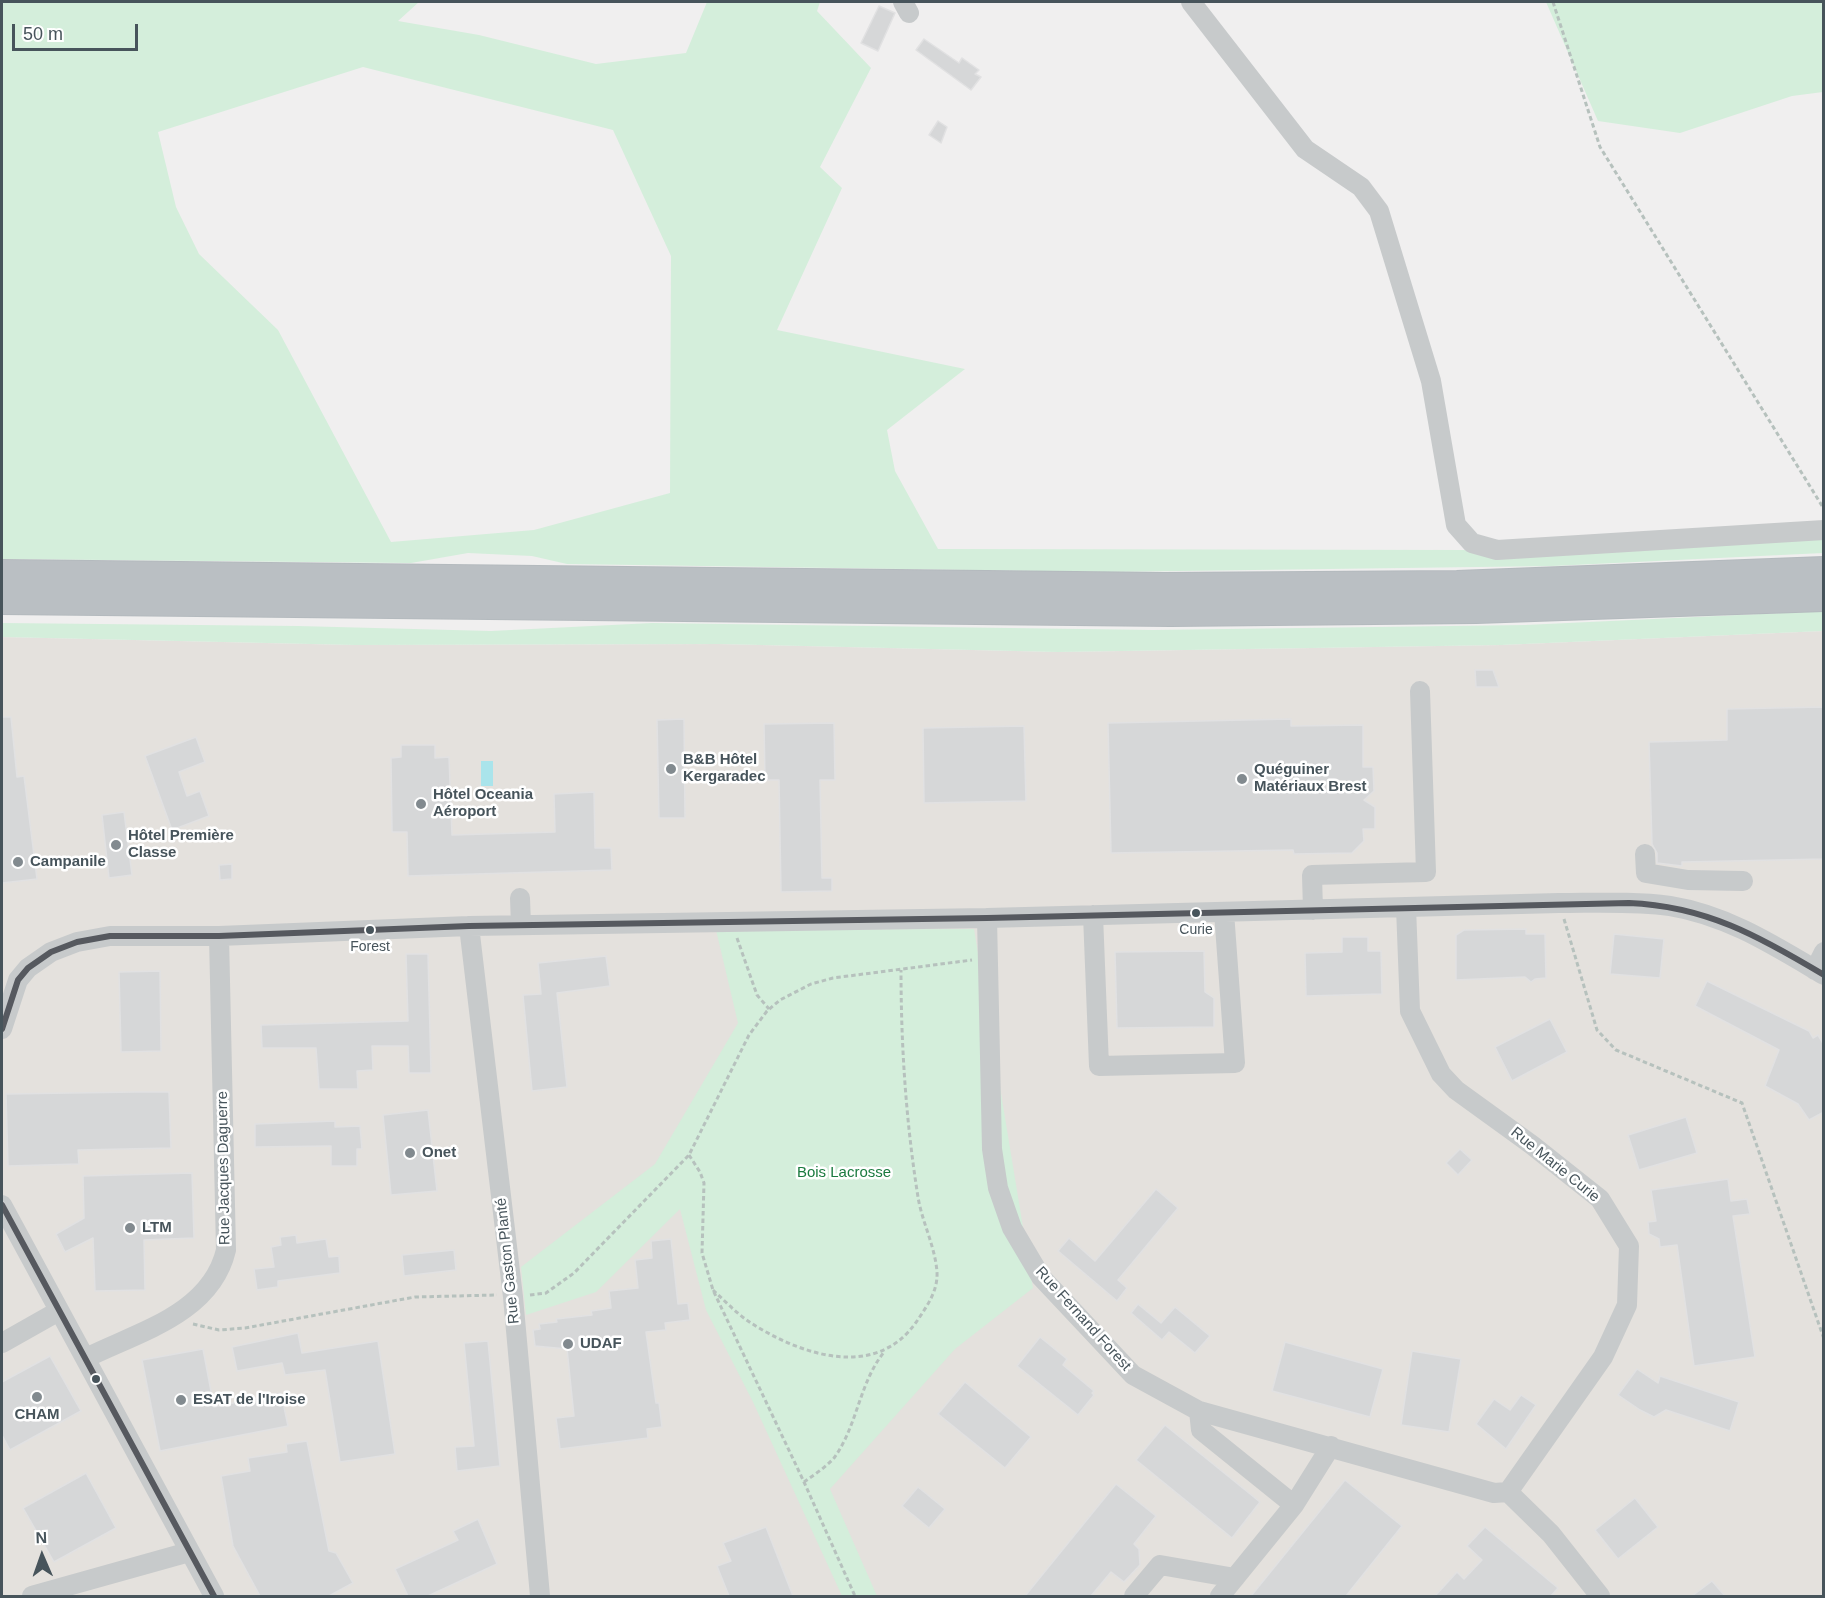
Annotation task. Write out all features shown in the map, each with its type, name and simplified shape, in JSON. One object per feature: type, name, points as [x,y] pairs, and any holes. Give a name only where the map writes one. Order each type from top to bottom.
[{"type":"highway","points":[[4,594],[1457,585],[1824,570]]},
{"type":"highway","points":[[4,594],[1171,612],[1476,609],[1824,597]]},
{"type":"street","points":[[1191,2],[1305,149],[1361,187],[1379,211],[1431,381],[1456,525],[1472,543],[1497,550],[1824,530]]},
{"type":"street","points":[[1312,910],[1311,875],[1426,872],[1420,691]]},
{"type":"street","points":[[1645,854],[1646,873],[1688,880],[1743,881]]},
{"type":"street","points":[[520,898],[521,925]]},
{"type":"street","points":[[2,1029],[10,977],[51,952],[77,942],[110,936],[219,936],[469,926],[987,918],[1560,903],[1669,906],[1714,917],[1757,936],[1819,973],[1824,952]]},
{"type":"street","name":"Rue Marie Curie","points":[[1406,907],[1410,1011],[1441,1074],[1456,1090],[1600,1199],[1629,1245],[1627,1305],[1603,1357],[1508,1492]]},
{"type":"street","points":[[1093,915],[1099,1066],[1235,1063],[1224,912]]},
{"type":"street","name":"Rue Fernand Forest","points":[[987,918],[992,1149],[998,1188],[1012,1228],[1041,1277],[1133,1376],[1199,1411],[1494,1492],[1508,1492]]},
{"type":"street","name":"Rue Gaston Planté","points":[[469,926],[513,1297],[540,1596]]},
{"type":"street","name":"Rue Jacques Daguerre","points":[[86,1358],[175,1316],[198,1300],[222,1268],[226,1250],[219,936]]},
{"type":"street","points":[[2,1205],[57,1312],[86,1358],[214,1596]]},
{"type":"street","points":[[2,1343],[57,1312]]},
{"type":"street","points":[[1199,1411],[1201,1430],[1294,1505]]},
{"type":"street","points":[[1220,1596],[1294,1505],[1331,1446]]},
{"type":"street","points":[[1508,1492],[1551,1534],[1600,1596]]},
{"type":"street","points":[[32,1596],[189,1552]]},
{"type":"street","points":[[1134,1596],[1160,1565],[1235,1578]]},
{"type":"path","points":[[1552,2],[1600,147],[1824,509]]},
{"type":"path","points":[[1560,903],[1597,1030],[1616,1050],[1742,1103],[1824,1339]]},
{"type":"path","points":[[733,922],[757,995],[769,1010]]},
{"type":"path","points":[[175,1316],[197,1326],[219,1330],[245,1329],[415,1297],[468,1294],[513,1297],[546,1293],[574,1273],[689,1155],[749,1035],[769,1010],[811,984],[833,978],[965,962],[988,955]]},
{"type":"path","points":[[804,1482],[834,1458],[846,1435],[872,1366],[886,1350],[911,1330],[932,1298],[937,1272],[918,1199],[915,1177],[904,1079],[902,970]]},
{"type":"path","points":[[689,1155],[704,1183],[702,1253],[713,1290],[855,1596]]},
{"type":"path","points":[[713,1290],[749,1322],[786,1342],[822,1354],[850,1359],[867,1357],[886,1350]]},
{"type":"shaded area","points":[[1823,631],[1823,1596],[2,1596],[2,637],[355,645],[719,644],[1058,652],[1501,645]]},
{"type":"green space","points":[[2,2],[419,2],[398,21],[479,35],[596,64],[686,53],[707,2],[820,2],[817,11],[871,68],[820,167],[842,188],[777,330],[965,369],[887,430],[895,471],[938,549],[1464,550],[1519,556],[1824,539],[1823,553],[1552,566],[1105,572],[567,564],[532,556],[468,553],[411,563],[2,559]],"holes":[[[363,67],[613,130],[671,256],[670,493],[534,530],[391,542],[278,330],[199,254],[176,207],[158,132]]]},
{"type":"green space","points":[[1546,2],[1823,2],[1823,92],[1792,96],[1680,133],[1598,121]]},
{"type":"green space","points":[[1824,611],[1823,631],[1501,645],[1058,652],[719,644],[355,645],[2,637],[2,623],[298,626],[491,631],[652,623],[1153,630],[1525,625]]},
{"type":"green space","name":"Bois Lacrosse","points":[[974,929],[1033,1288],[955,1349],[830,1489],[877,1596],[842,1596],[753,1402],[706,1310],[680,1209],[596,1292],[526,1315],[521,1267],[655,1164],[738,1023],[716,930]]},
{"type":"water","points":[[481,761],[493,761],[493,786],[481,786]]},
{"type":"building","points":[[879,6],[895,13],[878,51],[861,43]]},
{"type":"building","points":[[924,39],[959,63],[962,58],[979,70],[975,74],[981,77],[971,90],[916,50]]},
{"type":"building","points":[[938,121],[947,127],[941,143],[929,135]]},
{"type":"building","points":[[1475,670],[1493,670],[1499,687],[1476,687]]},
{"type":"building","points":[[1824,707],[1824,859],[1682,862],[1682,866],[1657,863],[1657,853],[1652,844],[1649,742],[1727,740],[1727,709]]},
{"type":"building","points":[[2,717],[11,717],[17,777],[24,776],[37,879],[2,883]]},
{"type":"building","points":[[684,719],[685,818],[659,818],[657,720]]},
{"type":"building","name":"Quéguiner Matériaux Brest","points":[[1291,719],[1291,726],[1363,725],[1363,767],[1373,767],[1374,791],[1364,800],[1375,807],[1375,829],[1363,829],[1364,841],[1352,853],[1294,854],[1293,850],[1111,853],[1108,723]]},
{"type":"building","points":[[834,723],[835,780],[820,780],[822,878],[832,878],[832,891],[781,892],[779,780],[765,780],[764,724]]},
{"type":"building","points":[[1024,726],[1026,801],[924,803],[923,728]]},
{"type":"building","points":[[196,737],[205,762],[179,772],[187,796],[200,791],[209,816],[172,830],[145,756]]},
{"type":"building","name":"Hôtel Oceania Aéroport","points":[[401,745],[435,745],[435,758],[449,757],[452,835],[555,832],[554,794],[594,792],[595,848],[611,848],[612,870],[408,876],[407,832],[392,832],[391,758],[401,757]]},
{"type":"building","name":"Hôtel Première Classe","points":[[124,812],[132,875],[109,878],[102,815]]},
{"type":"building","points":[[232,864],[232,879],[220,880],[219,865]]},
{"type":"building","points":[[1526,929],[1526,934],[1545,934],[1546,978],[1535,979],[1531,982],[1525,977],[1456,980],[1456,935],[1464,930]]},
{"type":"building","points":[[1614,934],[1664,939],[1660,978],[1610,974]]},
{"type":"building","points":[[1342,937],[1368,937],[1368,951],[1381,951],[1382,994],[1306,996],[1305,953],[1342,952]]},
{"type":"building","points":[[1204,951],[1205,992],[1214,998],[1214,1027],[1117,1028],[1115,952]]},
{"type":"building","points":[[406,954],[428,954],[431,1073],[409,1073],[408,1046],[372,1046],[373,1070],[357,1071],[358,1089],[319,1089],[316,1048],[262,1048],[261,1025],[408,1021]]},
{"type":"building","points":[[606,956],[610,986],[557,993],[567,1087],[532,1091],[523,995],[541,994],[538,963]]},
{"type":"building","points":[[160,971],[161,1051],[121,1052],[119,972]]},
{"type":"building","points":[[1707,981],[1809,1031],[1813,1038],[1818,1035],[1824,1045],[1824,1112],[1809,1120],[1798,1104],[1765,1086],[1779,1050],[1695,1006]]},
{"type":"building","points":[[1550,1019],[1567,1052],[1512,1081],[1495,1047]]},
{"type":"building","points":[[169,1092],[171,1148],[78,1150],[79,1164],[8,1166],[6,1094]]},
{"type":"building","name":"Onet","points":[[428,1110],[437,1191],[391,1195],[383,1115]]},
{"type":"building","points":[[1686,1117],[1697,1153],[1639,1170],[1628,1135]]},
{"type":"building","points":[[335,1121],[335,1127],[360,1126],[362,1149],[357,1149],[357,1166],[331,1166],[331,1146],[255,1147],[255,1124]]},
{"type":"building","points":[[1460,1149],[1472,1160],[1458,1175],[1446,1163]]},
{"type":"building","name":"LTM","points":[[192,1173],[194,1238],[144,1240],[145,1290],[95,1291],[93,1238],[65,1252],[56,1234],[84,1218],[83,1176]]},
{"type":"building","points":[[1728,1179],[1731,1201],[1747,1199],[1750,1214],[1733,1216],[1755,1357],[1694,1366],[1677,1245],[1660,1247],[1659,1239],[1649,1234],[1648,1222],[1656,1221],[1651,1190]]},
{"type":"building","points":[[1156,1189],[1178,1208],[1118,1280],[1127,1288],[1117,1301],[1058,1251],[1069,1238],[1095,1261]]},
{"type":"building","points":[[296,1235],[297,1243],[326,1239],[329,1257],[339,1256],[340,1273],[278,1281],[278,1287],[257,1290],[254,1269],[274,1267],[271,1247],[281,1245],[280,1237]]},
{"type":"building","name":"UDAF","points":[[671,1239],[678,1304],[688,1303],[690,1320],[665,1323],[666,1330],[646,1332],[656,1403],[659,1403],[662,1427],[647,1429],[648,1438],[560,1449],[556,1418],[574,1416],[567,1349],[535,1346],[533,1330],[540,1329],[539,1324],[557,1322],[556,1319],[592,1315],[591,1311],[611,1308],[609,1291],[638,1288],[635,1260],[652,1258],[651,1241]]},
{"type":"building","points":[[454,1250],[456,1270],[404,1276],[402,1255]]},
{"type":"building","points":[[1138,1304],[1161,1323],[1175,1307],[1210,1336],[1195,1353],[1169,1332],[1162,1340],[1131,1313]]},
{"type":"building","points":[[298,1333],[302,1353],[378,1341],[395,1454],[340,1462],[325,1370],[285,1375],[282,1363],[237,1371],[232,1347]]},
{"type":"building","points":[[1040,1337],[1067,1359],[1063,1365],[1094,1391],[1092,1393],[1094,1395],[1078,1415],[1017,1366]]},
{"type":"building","points":[[488,1341],[500,1466],[457,1471],[455,1447],[474,1446],[464,1343]]},
{"type":"building","points":[[1285,1342],[1383,1369],[1370,1417],[1272,1391]]},
{"type":"building","name":"ESAT de l'Iroise","points":[[203,1349],[214,1407],[281,1393],[288,1426],[160,1451],[142,1360]]},
{"type":"building","points":[[1412,1351],[1461,1359],[1449,1432],[1401,1425]]},
{"type":"building","name":"CHAM","points":[[50,1356],[81,1411],[10,1450],[2,1435],[2,1382]]},
{"type":"building","points":[[1637,1369],[1658,1383],[1660,1376],[1739,1402],[1730,1431],[1666,1410],[1654,1417],[1640,1410],[1618,1395]]},
{"type":"building","points":[[965,1382],[1031,1437],[1005,1468],[938,1414]]},
{"type":"building","points":[[1521,1395],[1536,1405],[1506,1449],[1476,1424],[1494,1399],[1510,1410]]},
{"type":"building","points":[[1165,1425],[1260,1502],[1232,1538],[1136,1460]]},
{"type":"building","points":[[307,1441],[329,1551],[336,1553],[353,1583],[329,1596],[260,1596],[233,1546],[221,1476],[250,1471],[248,1458],[287,1452],[286,1444]]},
{"type":"building","points":[[86,1473],[116,1528],[54,1562],[23,1508]]},
{"type":"building","points":[[1345,1480],[1402,1526],[1346,1596],[1251,1596]]},
{"type":"building","points":[[1116,1484],[1156,1516],[1134,1544],[1139,1549],[1140,1565],[1124,1582],[1111,1572],[1091,1596],[1025,1596]]},
{"type":"building","points":[[918,1487],[945,1509],[929,1528],[902,1506]]},
{"type":"building","points":[[1635,1498],[1658,1527],[1618,1559],[1595,1530]]},
{"type":"building","points":[[478,1519],[497,1564],[428,1596],[408,1596],[395,1569],[458,1540],[453,1531]]},
{"type":"building","points":[[766,1527],[793,1596],[729,1596],[717,1566],[731,1561],[723,1543]]},
{"type":"building","points":[[1485,1527],[1558,1588],[1551,1596],[1435,1596],[1457,1572],[1464,1579],[1482,1560],[1467,1546]]},
{"type":"building","points":[[1712,1581],[1725,1596],[1692,1596]]},
{"type":"transit line","points":[[2,1029],[18,980],[28,968],[51,952],[77,942],[110,936],[219,936],[469,926],[987,918],[1629,903],[1657,905],[1707,917],[1754,936],[1824,975]]},
{"type":"transit line","points":[[2,1205],[214,1596]]},
{"type":"place","name":"B&B Hôtel Kergaradec","points":[[671,769]]},
{"type":"place","name":"Quéguiner Matériaux Brest","points":[[1242,779]]},
{"type":"place","name":"Hôtel Oceania Aéroport","points":[[421,804]]},
{"type":"place","name":"Hôtel Première Classe","points":[[116,845]]},
{"type":"place","name":"Campanile","points":[[18,862]]},
{"type":"place","name":"Curie","points":[[1196,913]]},
{"type":"place","name":"Forest","points":[[370,930]]},
{"type":"place","name":"Onet","points":[[410,1153]]},
{"type":"place","name":"LTM","points":[[130,1228]]},
{"type":"place","name":"UDAF","points":[[568,1344]]},
{"type":"place","name":"CHAM","points":[[37,1397]]},
{"type":"place","name":"ESAT de l'Iroise","points":[[181,1400]]}]
